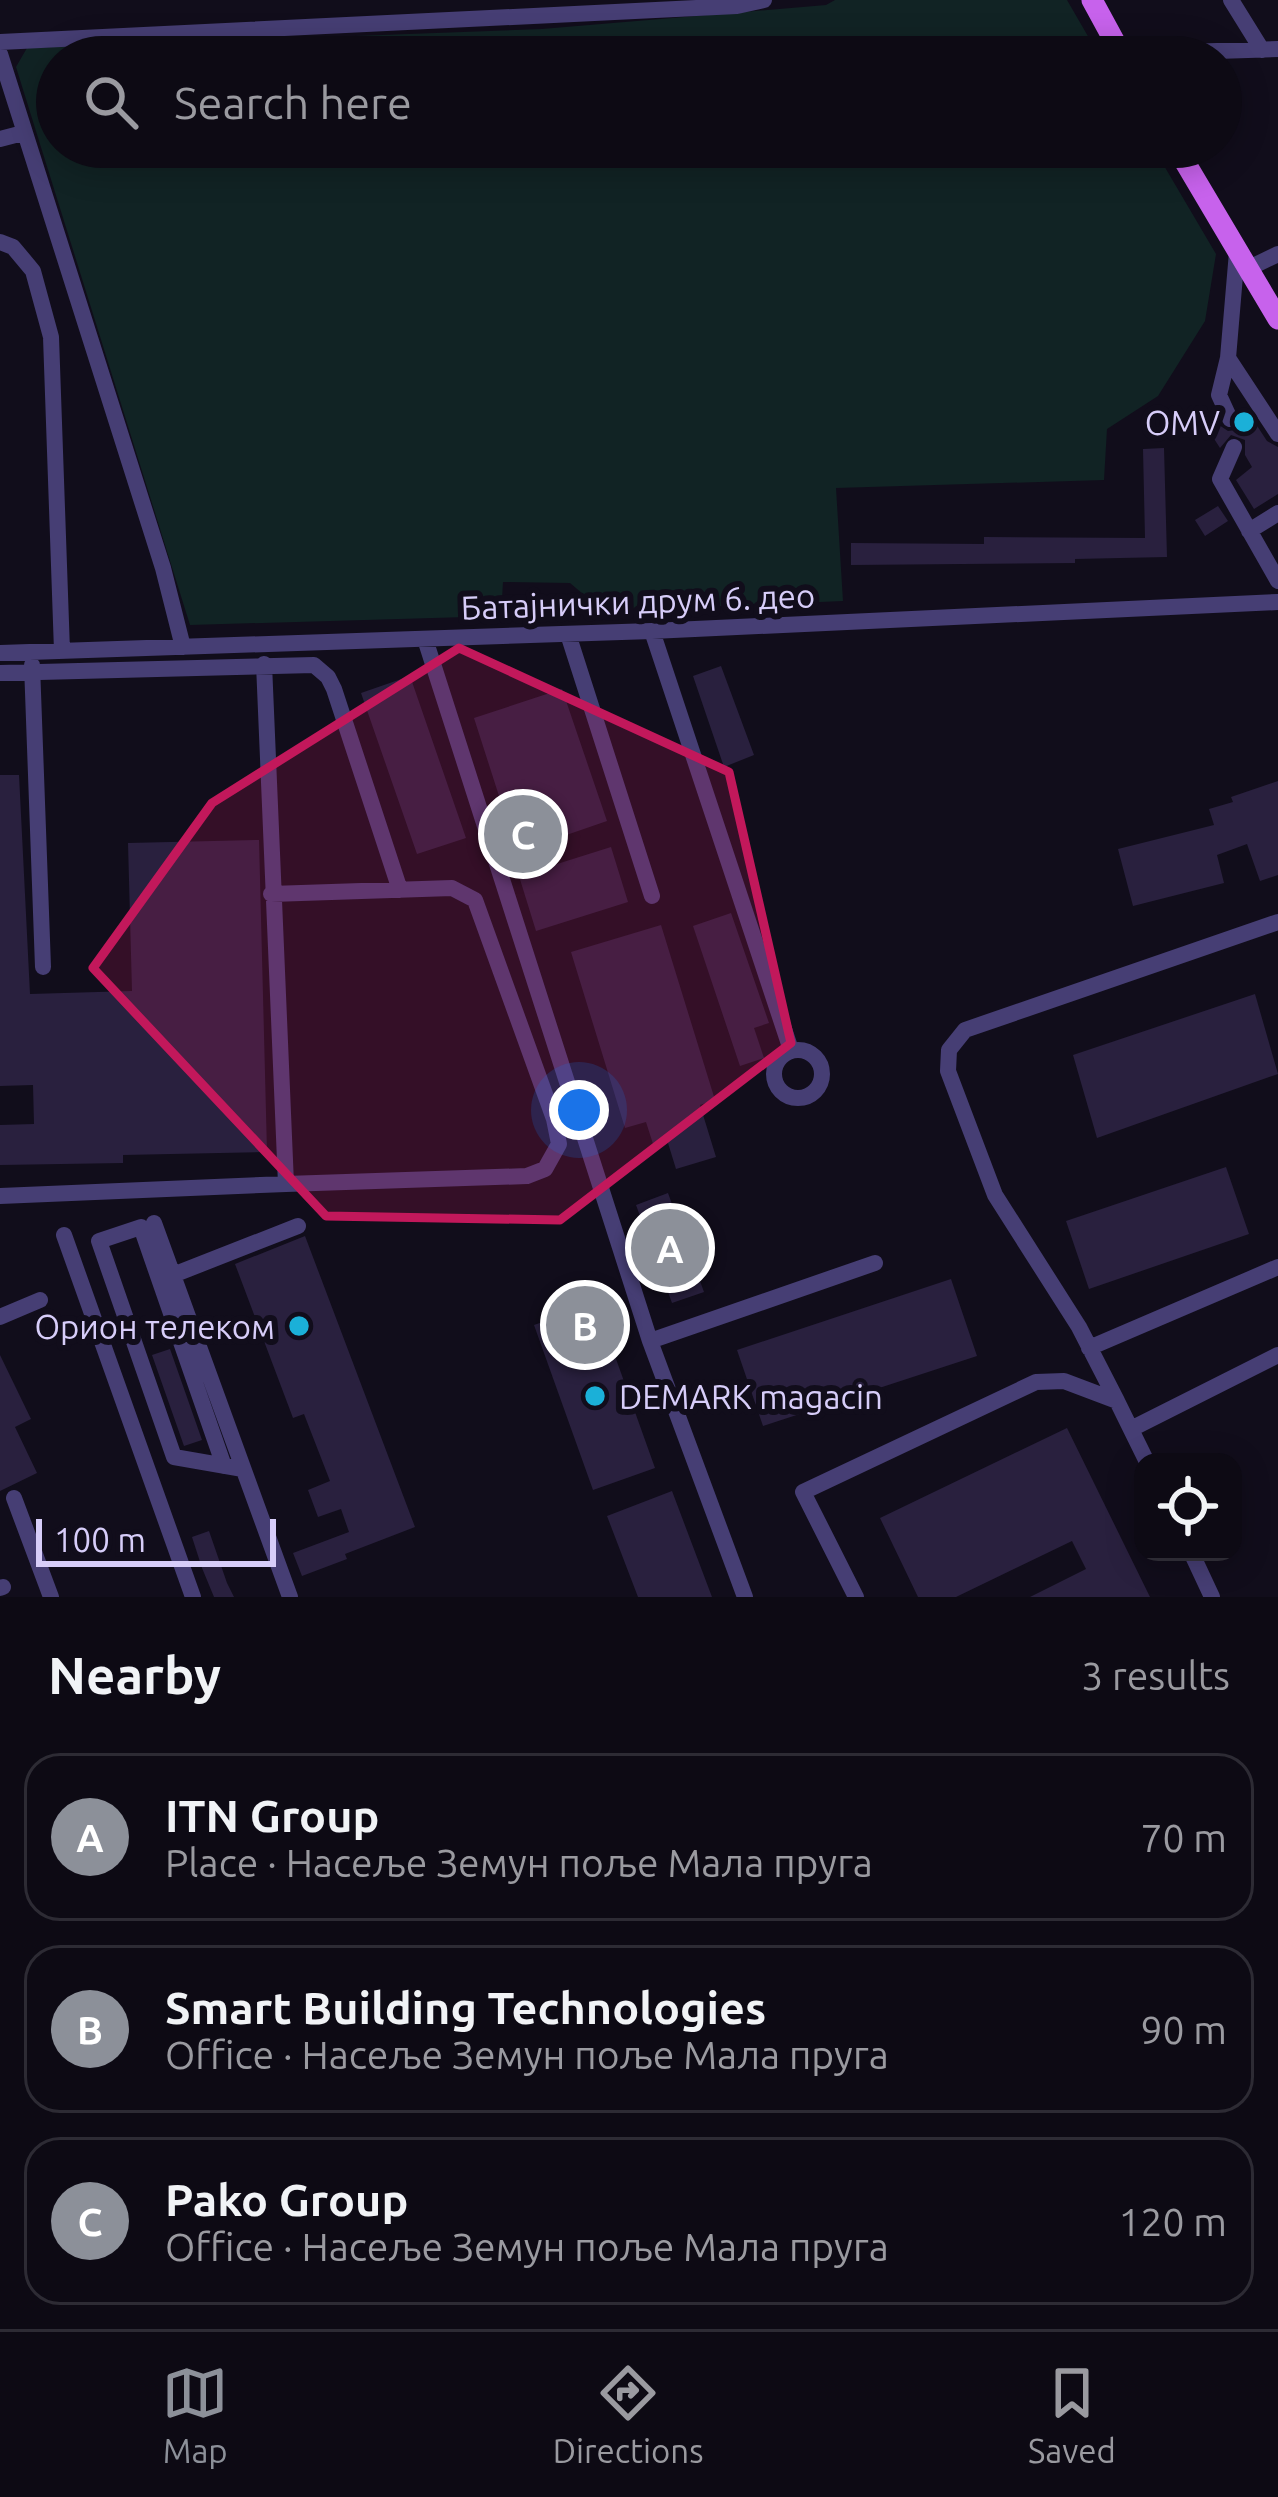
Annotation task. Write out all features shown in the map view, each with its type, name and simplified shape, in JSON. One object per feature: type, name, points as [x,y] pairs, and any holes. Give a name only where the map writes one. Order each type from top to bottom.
[{"type":"main road","points":[[1092,0],[1111,36]]},
{"type":"main road","points":[[1188,168],[1278,320]]},
{"type":"street","points":[[123,36],[737,6],[764,0]]},
{"type":"street","points":[[1231,0],[1270,50]]},
{"type":"street","points":[[0,42],[36,40]]},
{"type":"street","points":[[0,54],[163,568],[183,647]]},
{"type":"street","points":[[0,139],[23,133]]},
{"type":"street","points":[[0,242],[14,247],[33,271],[51,337],[62,651]]},
{"type":"street","points":[[1230,419],[1219,394],[1242,261],[1278,254]]},
{"type":"street","points":[[1228,358],[1278,434]]},
{"type":"street","points":[[1234,447],[1220,479],[1278,581]]},
{"type":"street","points":[[1249,531],[1278,513]]},
{"type":"street","name":"Батајнички друм 6. део","points":[[0,653],[652,632],[1278,602]]},
{"type":"street","points":[[652,632],[790,1050]]},
{"type":"street","points":[[568,634],[652,896]]},
{"type":"street","points":[[425,639],[650,1341],[745,1597]]},
{"type":"street","points":[[32,652],[44,968]]},
{"type":"street","points":[[264,664],[286,1184]]},
{"type":"street","points":[[0,673],[314,665],[328,677],[400,890]]},
{"type":"street","points":[[0,1196],[526,1176],[545,1169],[557,1152],[554,1119],[476,900],[452,888],[271,894]]},
{"type":"street","points":[[1143,1453],[1089,1348],[995,1195],[948,1071],[950,1050],[964,1030],[1278,922]]},
{"type":"street","points":[[154,1223],[290,1597]]},
{"type":"street","points":[[173,1275],[298,1226]]},
{"type":"street","points":[[224,1466],[141,1227],[99,1241],[174,1457],[224,1466],[244,1468]]},
{"type":"street","points":[[64,1235],[193,1597]]},
{"type":"street","points":[[650,1341],[875,1263]]},
{"type":"street","points":[[1089,1348],[1278,1267]]},
{"type":"street","points":[[0,1317],[40,1300]]},
{"type":"street","points":[[1131,1429],[1278,1355]]},
{"type":"street","points":[[856,1597],[803,1492],[1022,1386],[1064,1381],[1117,1401]]},
{"type":"street","points":[[14,1498],[51,1597]]},
{"type":"street","points":[[1195,1561],[1212,1597]]},
{"type":"highlighted area","points":[[459,648],[729,772],[791,1043],[560,1220],[326,1216],[93,968],[212,803]]},
{"type":"shaded area","points":[[835,0],[1067,0],[1088,36],[352,36],[542,29],[826,5]]},
{"type":"shaded area","points":[[27,48],[36,48],[36,131],[16,67]]},
{"type":"shaded area","points":[[47,168],[1165,168],[1216,254],[1205,321],[1158,396],[1107,429],[1104,480],[836,488],[843,601],[603,611],[570,583],[503,582],[501,616],[190,625]]},
{"type":"building","points":[[1246,409],[1267,441],[1278,447],[1278,494],[1254,509],[1236,480],[1252,467],[1245,455],[1245,440],[1231,435],[1220,448],[1209,431],[1219,425],[1236,430]]},
{"type":"building","points":[[1164,448],[1167,557],[1075,559],[1075,563],[851,565],[851,543],[984,544],[984,537],[1145,538],[1143,449]]},
{"type":"building","points":[[1218,506],[1228,521],[1205,536],[1195,520]]},
{"type":"building","points":[[721,666],[754,755],[724,767],[693,676]]},
{"type":"building","points":[[410,676],[466,838],[417,854],[361,693]]},
{"type":"building","points":[[562,689],[607,821],[517,852],[474,718]]},
{"type":"building","points":[[0,775],[19,775],[30,994],[132,991],[128,843],[259,840],[267,1152],[123,1155],[123,1163],[0,1165],[0,1125],[34,1124],[33,1085],[0,1086]]},
{"type":"building","points":[[1278,781],[1278,875],[1260,881],[1247,844],[1217,855],[1224,883],[1133,906],[1118,849],[1214,825],[1209,809]]},
{"type":"building","points":[[611,847],[628,902],[536,931],[519,876]]},
{"type":"building","points":[[731,913],[769,1023],[754,1028],[764,1058],[740,1066],[693,926]]},
{"type":"building","points":[[661,925],[715,1100],[700,1105],[716,1157],[676,1169],[668,1143],[654,1147],[646,1122],[625,1128],[571,952]]},
{"type":"building","points":[[1255,994],[1278,1074],[1097,1138],[1073,1055]]},
{"type":"building","points":[[1226,1167],[1249,1234],[1089,1289],[1066,1221]]},
{"type":"building","points":[[668,1193],[704,1292],[672,1303],[636,1205]]},
{"type":"building","points":[[305,1236],[415,1527],[302,1576],[293,1553],[349,1532],[341,1509],[318,1517],[308,1490],[330,1481],[304,1414],[293,1418],[235,1264]]},
{"type":"building","points":[[951,1279],[977,1356],[763,1426],[737,1350]]},
{"type":"building","name":"DEMARK magacin","points":[[596,1303],[655,1468],[593,1490],[534,1325]]},
{"type":"building","points":[[170,1349],[202,1440],[184,1446],[152,1355]]},
{"type":"building","points":[[0,1355],[31,1419],[15,1427],[37,1473],[0,1491]]},
{"type":"building","points":[[1067,1428],[1150,1597],[1030,1597],[1086,1569],[1072,1541],[956,1597],[918,1597],[880,1518]]},
{"type":"building","points":[[672,1491],[712,1597],[638,1597],[607,1516]]},
{"type":"building","points":[[209,1531],[234,1597],[214,1597],[202,1568],[192,1537]]},
{"type":"place","name":"OMV","points":[[1244,422]]},
{"type":"place","name":"Pako Group","points":[[523,834]]},
{"type":"place","name":"ITN Group","points":[[670,1248]]},
{"type":"place","name":"Smart Building Technologies","points":[[585,1325]]},
{"type":"place","name":"Орион телеком","points":[[299,1326]]},
{"type":"place","name":"DEMARK magacin","points":[[595,1396]]}]
